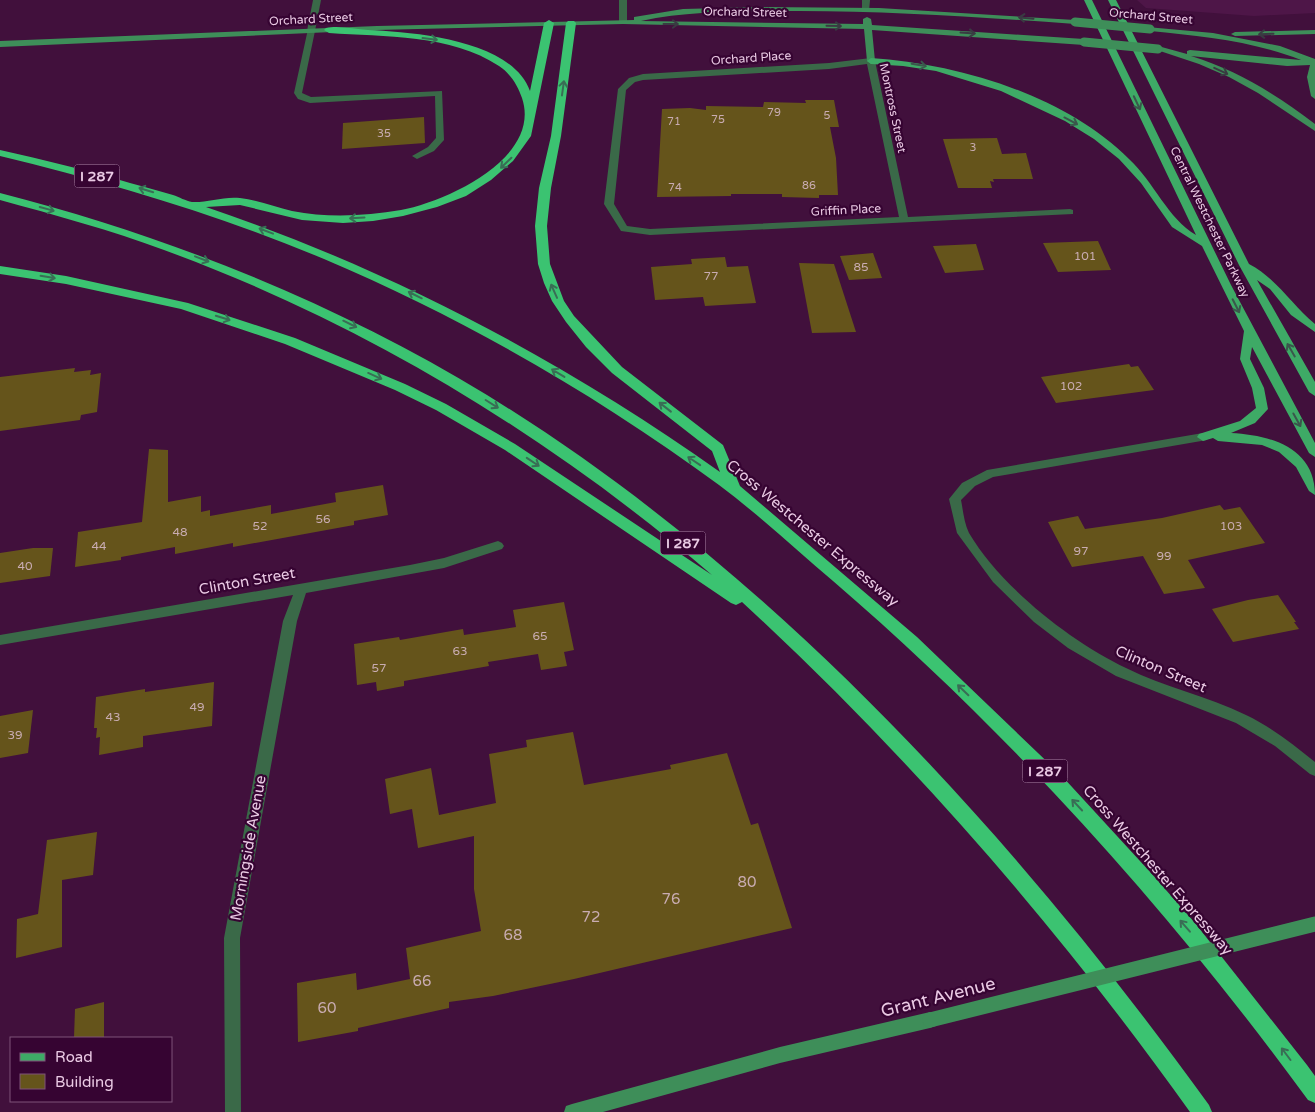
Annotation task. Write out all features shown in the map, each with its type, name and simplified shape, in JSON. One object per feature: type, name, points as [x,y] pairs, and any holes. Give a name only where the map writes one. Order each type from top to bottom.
[{"type":"highway","points":[[571,23],[556,136],[542,216],[541,246],[550,283],[558,301],[570,319],[617,370],[718,448],[734,489]]},
{"type":"highway","points":[[193,205],[238,200],[294,216],[343,219],[400,213],[426,207],[473,187],[498,170],[518,150],[526,136],[549,24]]},
{"type":"highway","points":[[329,30],[439,40],[482,52],[510,70],[520,82],[528,94],[531,108],[530,122]]},
{"type":"highway","name":"Cross Westchester Expressway","points":[[0,153],[86,173],[193,205],[306,247],[382,279],[455,315],[532,357],[608,404],[734,489],[869,602],[1040,766],[1132,865],[1188,930],[1315,1093]]},
{"type":"highway","name":"I 287","points":[[0,196],[80,218],[197,257],[296,298],[407,354],[516,419],[588,469],[700,557],[783,630],[913,758],[1053,917],[1202,1112]]},
{"type":"highway","points":[[0,270],[66,280],[184,306],[290,341],[400,387],[450,412],[510,447],[783,630]]},
{"type":"main road","name":"Central Westchester Parkway","points":[[1088,0],[1204,245],[1315,453]]},
{"type":"main road","name":"Central Westchester Parkway","points":[[1112,0],[1244,265],[1315,392]]},
{"type":"main road","points":[[871,61],[918,65],[977,80],[1039,104],[1080,125],[1122,157],[1155,195],[1176,225],[1204,245]]},
{"type":"main road","points":[[1244,265],[1274,287],[1294,313],[1315,329]]},
{"type":"main road","points":[[1203,437],[1247,422],[1258,416],[1262,408],[1258,388],[1245,359],[1249,331]]},
{"type":"main road","points":[[1203,437],[1250,438],[1281,447],[1299,464],[1315,491]]},
{"type":"street","points":[[318,0],[298,93],[301,97],[310,100],[439,93],[441,138],[431,149],[417,156]]},
{"type":"street","points":[[623,0],[623,22]]},
{"type":"street","points":[[742,10],[832,0]]},
{"type":"street","name":"Orchard Street","points":[[623,22],[651,16],[866,5],[1214,35],[1277,48],[1315,62]]},
{"type":"street","name":"Montross Street","points":[[866,5],[871,61],[904,219]]},
{"type":"street","name":"Orchard Street","points":[[0,44],[329,30],[623,22],[867,27],[1084,42],[1287,63],[1315,62]]},
{"type":"street","points":[[1214,35],[1315,32]]},
{"type":"street","points":[[1158,49],[1204,63],[1237,78],[1280,102],[1315,128]]},
{"type":"street","name":"Orchard Place","points":[[624,229],[609,204],[622,89],[632,80],[829,66],[871,61]]},
{"type":"street","points":[[1315,62],[1311,77],[1315,96]]},
{"type":"street","name":"Griffin Place","points":[[624,229],[650,232],[1070,212]]},
{"type":"street","name":"Clinton Street","points":[[1203,437],[991,473],[961,490],[955,499],[956,514],[963,533],[997,579],[1039,618],[1073,644],[1121,672],[1241,720],[1280,742],[1315,770]]},
{"type":"street","name":"Clinton Street","points":[[0,640],[444,563],[498,546]]},
{"type":"street","name":"Morningside Avenue","points":[[233,1112],[232,938],[290,621],[301,589]]},
{"type":"street","name":"Grant Avenue","points":[[572,1112],[780,1055],[930,1020],[1315,924]]},
{"type":"shaded area","points":[[1137,0],[1315,0],[1315,13],[1254,16],[1146,8]]},
{"type":"building","points":[[805,100],[834,100],[839,127],[830,127],[836,158],[838,195],[819,195],[819,198],[782,197],[782,194],[657,197],[662,109],[690,108],[706,110],[706,106],[763,107],[764,102],[806,103]]},
{"type":"building","points":[[424,117],[425,143],[342,149],[343,123]]},
{"type":"building","points":[[997,138],[1002,154],[1026,153],[1033,179],[993,179],[994,182],[990,181],[992,188],[958,188],[943,139]]},
{"type":"building","points":[[1098,241],[1111,270],[1058,272],[1043,243]]},
{"type":"building","points":[[976,244],[984,270],[945,273],[933,246]]},
{"type":"building","points":[[873,253],[882,278],[849,280],[840,256]]},
{"type":"building","points":[[725,257],[727,267],[748,266],[756,303],[705,306],[703,297],[655,300],[651,267],[692,264],[691,259]]},
{"type":"building","points":[[799,263],[834,264],[856,332],[812,333]]},
{"type":"building","points":[[1129,364],[1131,367],[1138,366],[1154,390],[1056,403],[1041,377]]},
{"type":"building","points":[[75,368],[74,372],[91,370],[90,375],[101,373],[97,412],[81,415],[80,420],[0,431],[0,377]]},
{"type":"building","points":[[149,449],[168,450],[168,502],[201,496],[201,512],[210,510],[210,516],[271,505],[271,514],[336,502],[335,493],[383,485],[388,515],[354,521],[354,525],[233,547],[233,543],[175,554],[175,547],[121,557],[121,560],[75,567],[78,532],[142,522]]},
{"type":"building","points":[[1220,505],[1224,510],[1240,507],[1265,543],[1188,560],[1205,588],[1164,594],[1143,556],[1072,567],[1048,522],[1078,516],[1085,529],[1162,518]]},
{"type":"building","points":[[33,548],[53,548],[50,576],[0,583],[0,553]]},
{"type":"building","points":[[1278,595],[1299,629],[1233,642],[1212,609],[1248,600]]},
{"type":"building","points":[[564,602],[574,650],[564,652],[567,666],[541,670],[538,654],[488,662],[489,666],[404,681],[404,686],[377,691],[376,682],[357,685],[354,644],[399,637],[400,640],[463,629],[464,635],[516,627],[513,610]]},
{"type":"building","points":[[214,682],[212,726],[143,736],[143,747],[99,755],[100,737],[96,738],[97,728],[94,728],[96,697],[145,689],[145,692]]},
{"type":"building","points":[[33,710],[28,753],[0,758],[0,716]]},
{"type":"building","points":[[573,732],[584,785],[671,769],[670,765],[727,753],[751,825],[758,823],[792,928],[574,979],[493,996],[449,1002],[449,1008],[358,1028],[358,1031],[298,1042],[297,983],[356,973],[357,990],[410,979],[406,948],[481,931],[474,889],[474,836],[418,848],[412,809],[390,814],[385,779],[431,768],[439,815],[496,803],[489,754],[527,747],[526,740]]},
{"type":"building","points":[[97,832],[93,875],[62,880],[62,947],[16,958],[17,919],[38,914],[47,840]]},
{"type":"building","points":[[104,1002],[104,1037],[74,1037],[75,1009]]}]
